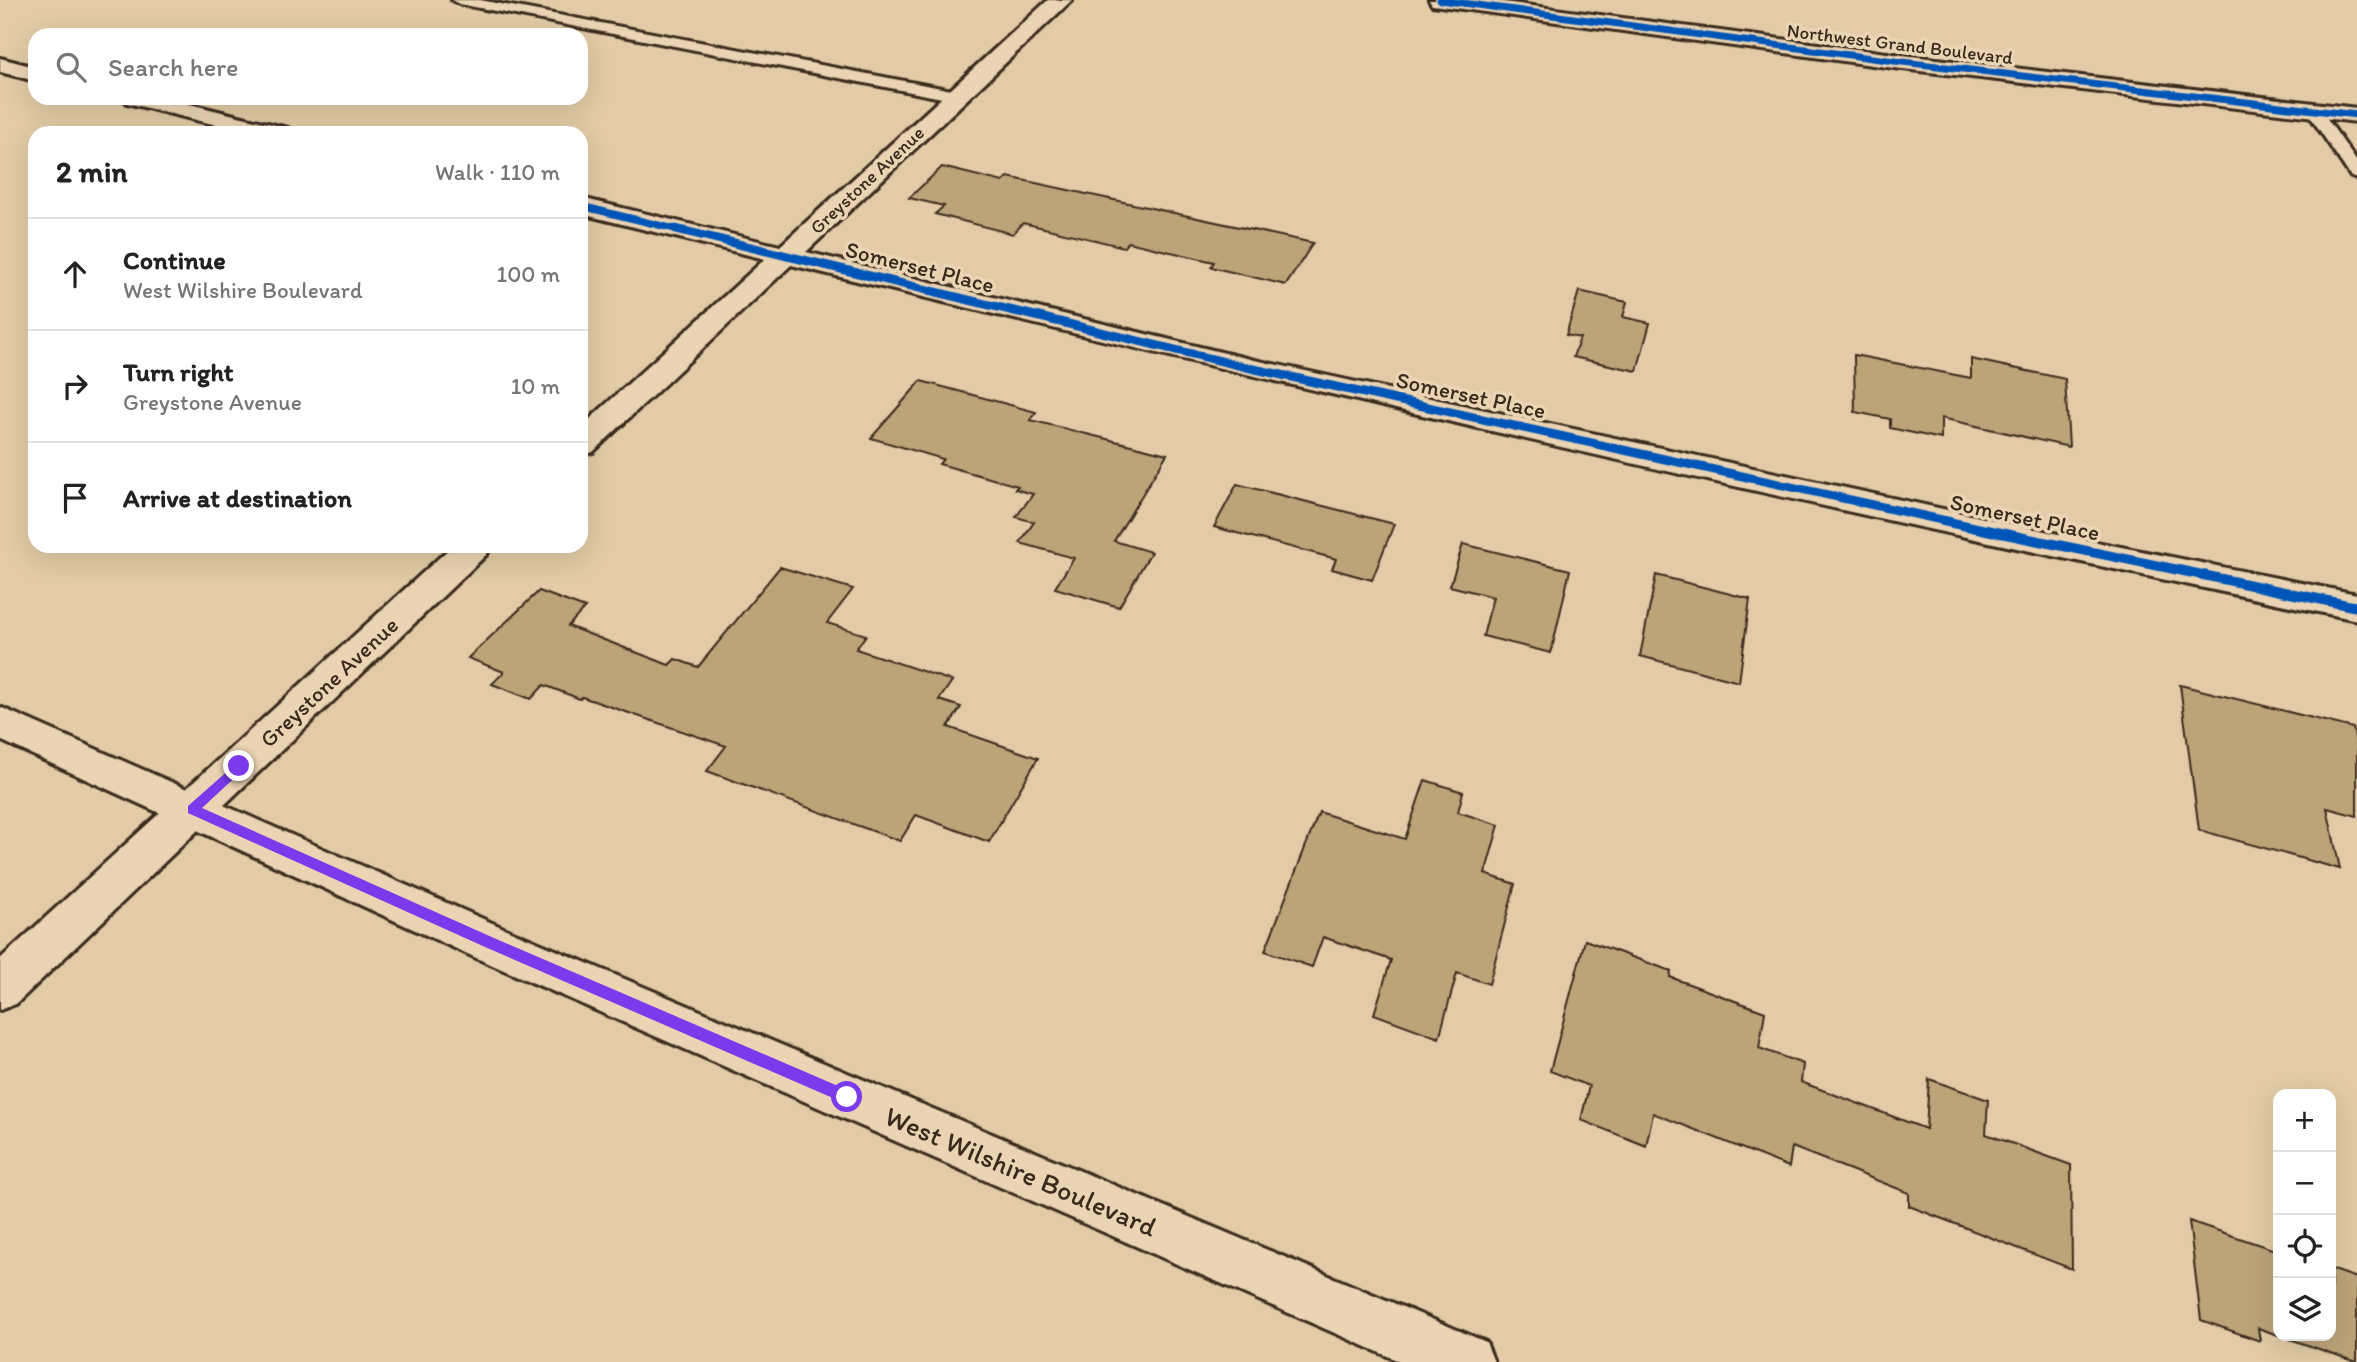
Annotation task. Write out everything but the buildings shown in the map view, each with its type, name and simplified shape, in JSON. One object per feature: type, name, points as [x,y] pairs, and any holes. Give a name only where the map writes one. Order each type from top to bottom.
[{"type":"street","name":"Greystone Avenue","points":[[588,438],[1061,0]]},
{"type":"street","name":"Northwest Grand Boulevard","points":[[1440,0],[1869,58],[2357,115]]},
{"type":"street","points":[[0,65],[28,72]]},
{"type":"street","points":[[164,105],[250,126]]},
{"type":"street","name":"Somerset Place","points":[[588,208],[1250,368],[2086,552],[2357,607]]},
{"type":"street","name":"Greystone Avenue","points":[[0,989],[467,553]]},
{"type":"street","name":"West Wilshire Boulevard","points":[[0,723],[490,943],[1466,1362]]},
{"type":"lane","points":[[459,0],[957,96]]},
{"type":"lane","points":[[2315,110],[2357,174]]},
{"type":"cycle path","points":[[1440,0],[1894,61],[2357,115]]},
{"type":"cycle path","points":[[588,208],[1250,368],[2086,552],[2357,607]]},
{"type":"route","points":[[239,766],[193,810],[490,943],[847,1097]]}]
